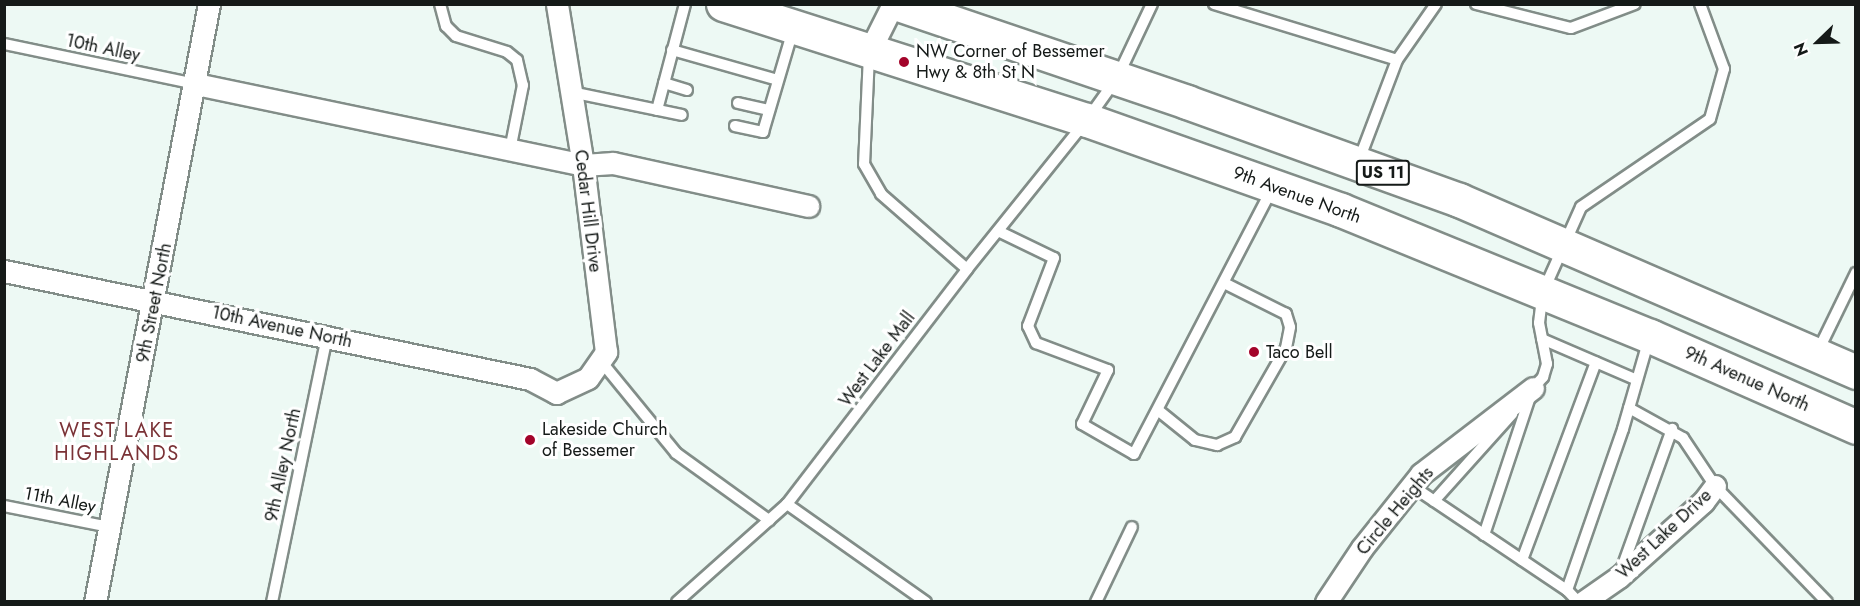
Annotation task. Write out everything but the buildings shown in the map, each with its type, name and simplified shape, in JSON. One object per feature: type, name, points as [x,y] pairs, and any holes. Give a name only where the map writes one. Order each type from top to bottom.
[{"type":"main road","name":"9th Avenue North","points":[[723,4],[1087,120],[1274,186],[1650,336],[1856,427]]},
{"type":"main road","name":"US 11","points":[[898,4],[1117,78],[1358,164],[1564,244],[1856,372]]},
{"type":"street","name":"Cedar Hill Drive","points":[[557,4],[583,165],[606,352],[600,360]]},
{"type":"street","points":[[870,50],[893,4]]},
{"type":"street","name":"9th Street North","points":[[95,602],[196,84],[214,6]]},
{"type":"street","points":[[196,84],[583,165],[613,163],[808,206]]},
{"type":"street","name":"10th Avenue North","points":[[4,271],[327,336],[530,380],[556,393],[588,378],[600,360]]},
{"type":"street","name":"Circle Heights","points":[[1326,602],[1421,474],[1533,388]]},
{"type":"street","name":"West Lake Drive","points":[[1584,597],[1619,577],[1703,502],[1715,486]]},
{"type":"lane","points":[[440,4],[446,26],[456,36],[507,52],[517,60],[523,85],[510,150]]},
{"type":"lane","points":[[657,110],[685,4]]},
{"type":"lane","name":"West Lake Mall","points":[[677,602],[787,504],[967,269],[1087,120],[1117,78],[1152,4]]},
{"type":"lane","points":[[1214,4],[1397,60]]},
{"type":"lane","points":[[1358,164],[1397,60],[1436,4]]},
{"type":"lane","points":[[1476,4],[1571,28],[1635,4]]},
{"type":"lane","points":[[1434,501],[1543,377],[1547,364],[1539,323],[1543,292],[1581,207],[1710,119],[1724,69],[1700,4]]},
{"type":"lane","points":[[735,126],[763,132],[794,27]]},
{"type":"lane","name":"10th Alley","points":[[4,44],[196,84]]},
{"type":"lane","points":[[672,50],[778,80]]},
{"type":"lane","points":[[870,50],[864,164],[881,194],[967,269]]},
{"type":"lane","points":[[664,83],[687,90]]},
{"type":"lane","points":[[571,92],[682,115]]},
{"type":"lane","points":[[738,104],[769,110]]},
{"type":"lane","points":[[998,231],[1054,258],[1028,326],[1036,343],[1108,370],[1082,424],[1134,454],[1160,411],[1274,186]]},
{"type":"lane","points":[[1816,354],[1853,288],[1856,273]]},
{"type":"lane","points":[[1160,411],[1195,440],[1217,445],[1235,436],[1286,348],[1290,327],[1286,314],[1226,284]]},
{"type":"lane","name":"9th Alley North","points":[[272,602],[327,336]]},
{"type":"lane","points":[[1412,486],[1522,560],[1584,597],[1629,408],[1650,336]]},
{"type":"lane","points":[[1542,339],[1637,380]]},
{"type":"lane","points":[[600,360],[676,453],[769,520]]},
{"type":"lane","points":[[1522,560],[1596,362]]},
{"type":"lane","points":[[1485,535],[1533,388]]},
{"type":"lane","points":[[1629,408],[1671,429],[1683,438],[1715,486],[1824,600]]},
{"type":"lane","points":[[1619,577],[1671,429]]},
{"type":"lane","points":[[787,504],[926,602]]},
{"type":"lane","name":"11th Alley","points":[[4,506],[109,527]]},
{"type":"lane","points":[[1096,602],[1132,527]]},
{"type":"place","name":"NW Corner of Bessemer Hwy & 8th St N","points":[[904,62]]},
{"type":"place","name":"Taco Bell","points":[[1254,352]]},
{"type":"place","name":"Lakeside Church of Bessemer","points":[[530,440]]},
{"type":"district","name":"WEST LAKE HIGHLANDS","points":[[117,442]]}]
